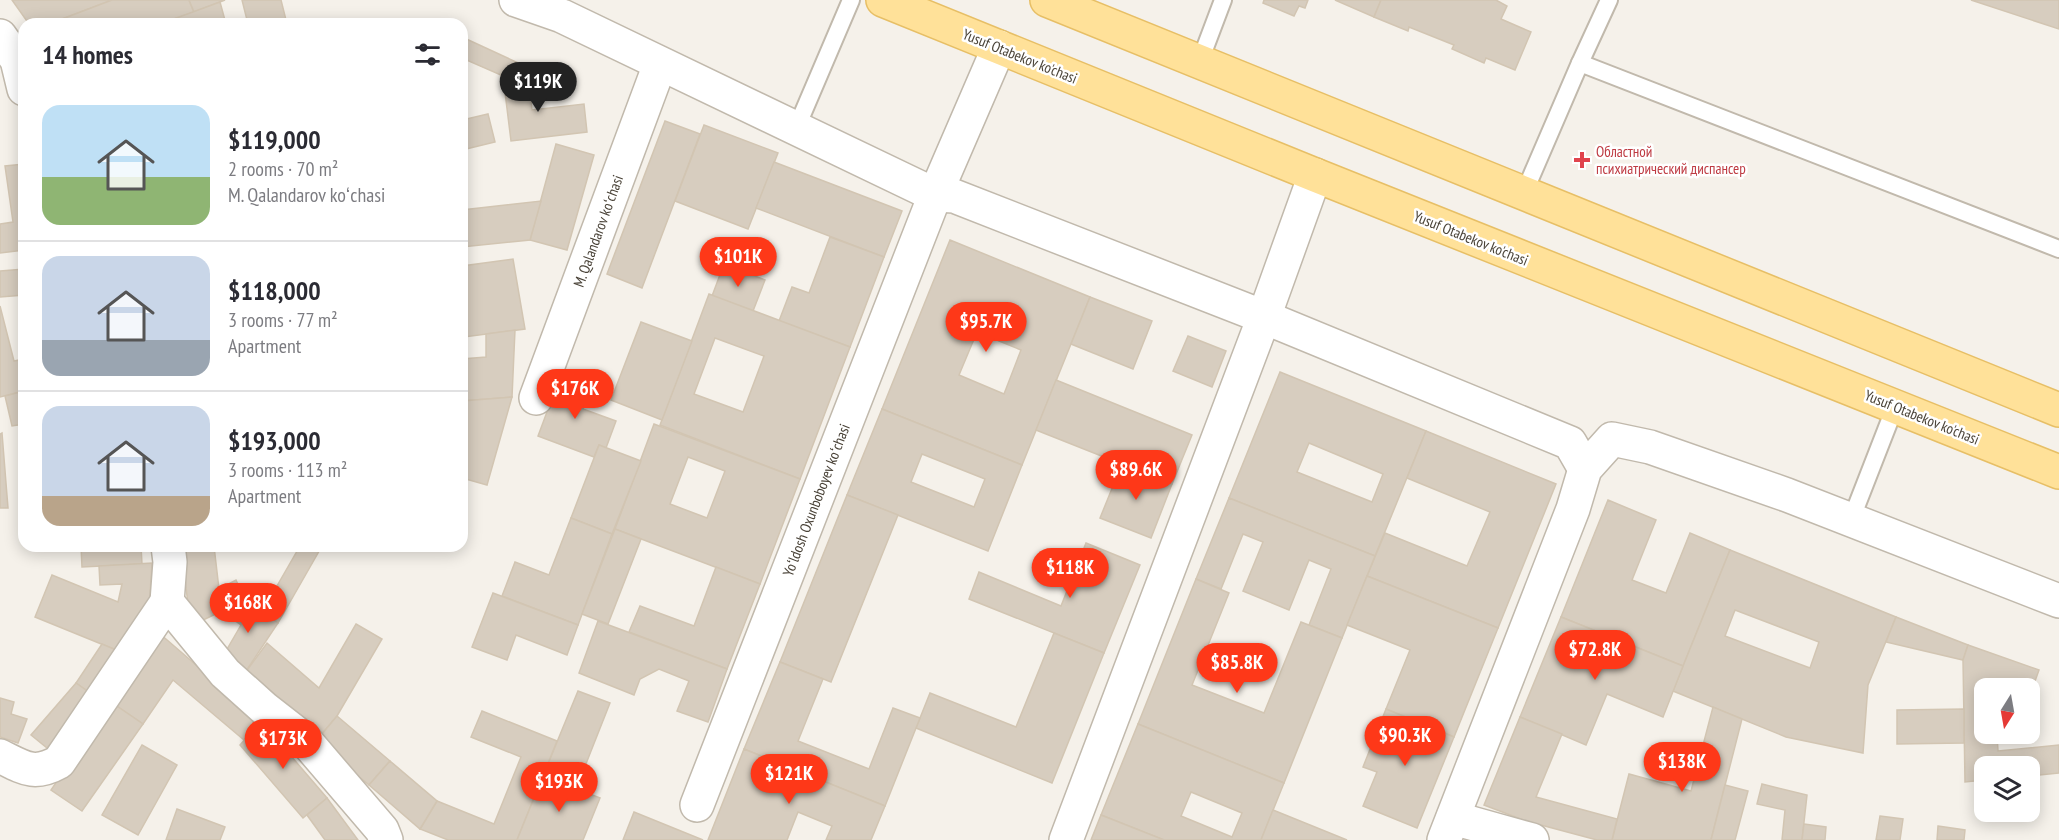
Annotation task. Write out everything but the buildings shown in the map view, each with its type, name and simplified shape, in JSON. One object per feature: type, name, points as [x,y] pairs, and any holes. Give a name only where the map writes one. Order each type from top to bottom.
[{"type":"main road","name":"Yusuf Otabekov ko'chasi","points":[[883,0],[2059,472]]},
{"type":"main road","points":[[1047,0],[1095,9],[1200,62],[2059,410]]},
{"type":"street","points":[[516,0],[562,16],[935,195],[954,196],[1264,317],[1570,443],[1585,469]]},
{"type":"street","points":[[0,36],[18,64]]},
{"type":"street","name":"Yoʻldosh Oxunboboyev koʻchasi","points":[[697,805],[935,195],[999,47]]},
{"type":"street","name":"M. Qalandarov koʻchasi","points":[[536,398],[660,64]]},
{"type":"street","points":[[1066,840],[1264,317],[1315,175]]},
{"type":"street","points":[[1532,840],[1448,829],[1573,509],[1585,469],[1612,439],[1650,447],[1851,520],[2059,601]]},
{"type":"street","points":[[0,756],[33,771],[46,769],[60,762],[167,602],[169,552]]},
{"type":"street","points":[[167,602],[225,673],[305,740],[382,830],[386,840]]},
{"type":"lane","points":[[796,129],[851,0]]},
{"type":"lane","points":[[1200,62],[1222,0]]},
{"type":"lane","points":[[1524,193],[1609,0]]},
{"type":"lane","points":[[1580,63],[2059,249]]},
{"type":"lane","points":[[1851,520],[1895,406]]},
{"type":"place","name":"Областной психиатрический диспансер","points":[[1582,160]]}]
